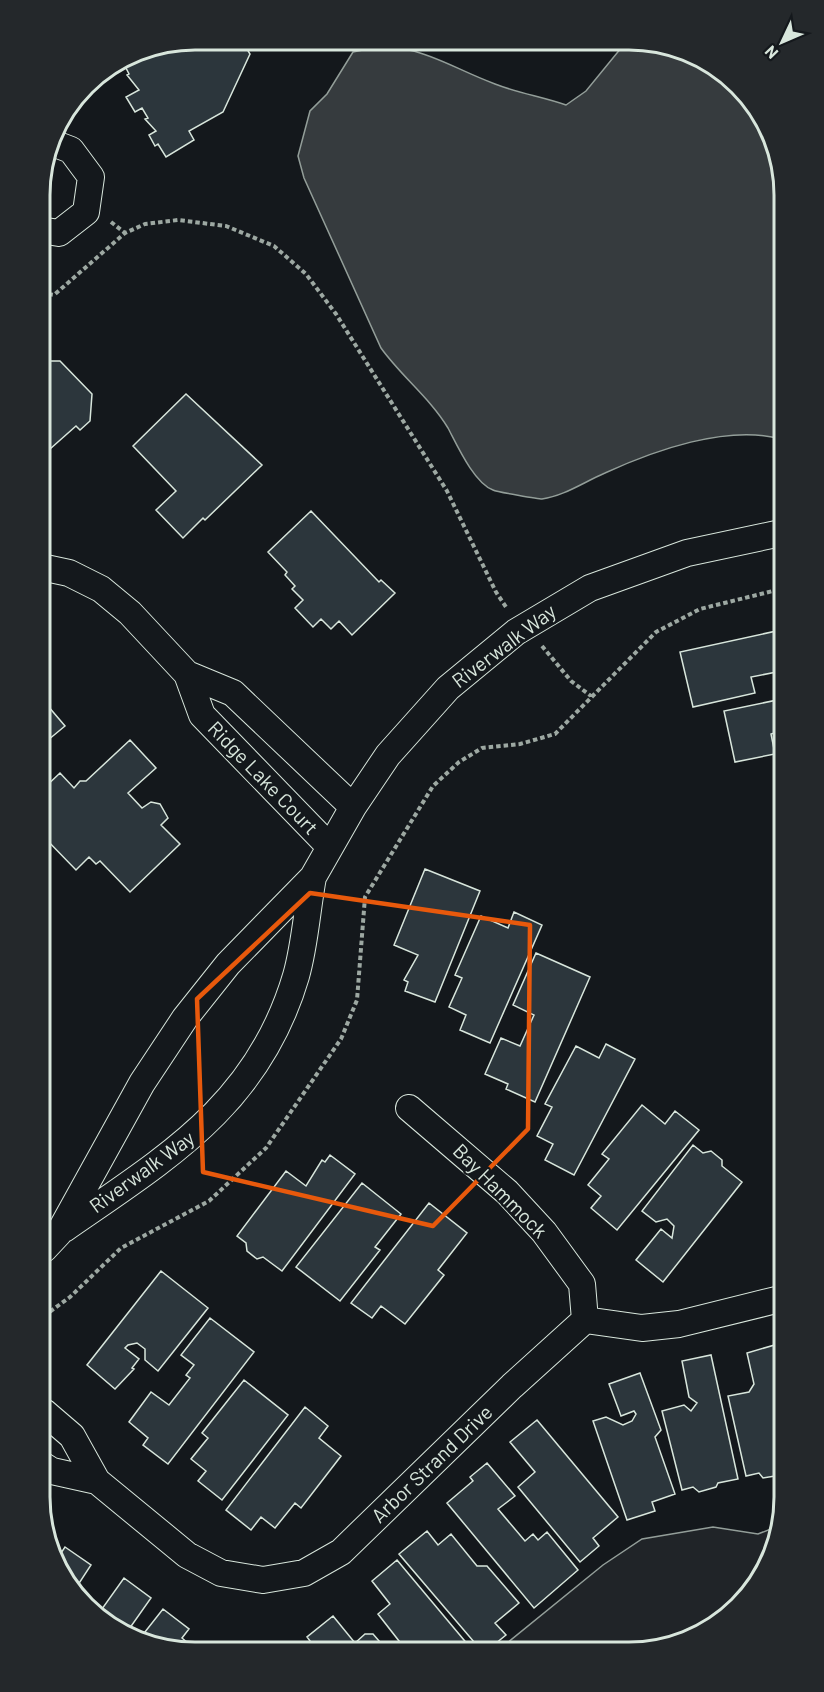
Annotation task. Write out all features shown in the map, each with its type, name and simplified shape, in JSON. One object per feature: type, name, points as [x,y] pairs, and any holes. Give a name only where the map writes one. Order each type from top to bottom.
[{"type":"street","points":[[50,232],[58,233],[86,212],[91,177],[71,150],[59,145]]},
{"type":"street","name":"Riverwalk Way","points":[[51,1241],[142,1083],[185,1018],[228,964],[312,877],[352,807],[388,755],[448,688],[482,658],[552,609],[590,588],[676,556],[774,534]]},
{"type":"street","name":"Ridge Lake Court","points":[[50,569],[69,573],[101,589],[130,612],[187,674],[202,715],[329,846]]},
{"type":"street","name":"Ridge Lake Court","points":[[187,674],[233,693],[352,807]]},
{"type":"street","name":"Riverwalk Way","points":[[51,1241],[173,1154],[206,1125],[234,1094],[259,1057],[280,1017],[296,975],[312,877]]},
{"type":"street","name":"Bay Hammock","points":[[409,1108],[507,1192],[544,1232],[582,1284],[585,1320]]},
{"type":"street","points":[[585,1320],[642,1328],[679,1324],[774,1300]]},
{"type":"street","name":"Arbor Strand Drive","points":[[50,1417],[72,1436],[97,1481],[187,1555],[221,1573],[263,1580],[304,1573],[341,1552],[512,1386],[585,1320]]},
{"type":"street","name":"Arbor Strand Drive","points":[[50,1470],[97,1481]]},
{"type":"path","points":[[50,295],[54,296],[125,233],[145,224],[178,220],[226,226],[274,246],[306,274],[336,314],[447,491],[496,592],[509,611]]},
{"type":"path","points":[[50,1312],[70,1297],[121,1248],[208,1201],[266,1148],[342,1039],[357,1000],[365,897],[433,786],[459,762],[482,748],[520,744],[555,734],[656,632],[700,609],[774,591]]},
{"type":"path","points":[[535,637],[571,681],[591,696]]},
{"type":"highlighted area","points":[[310,893],[530,925],[528,1129],[433,1226],[203,1172],[197,999]]},
{"type":"shaded area","points":[[410,50],[504,87],[566,105],[586,91],[619,50],[658,52],[694,64],[710,74],[739,99],[755,122],[770,157],[773,176],[774,438],[737,435],[691,442],[645,456],[566,492],[542,499],[496,491],[479,480],[441,417],[381,348],[304,178],[298,156],[310,111],[327,94],[353,52]]},
{"type":"shaded area","points":[[713,1527],[758,1534],[771,1529],[760,1562],[739,1593],[710,1618],[685,1631],[667,1638],[648,1641],[508,1642],[603,1565],[642,1539]]},
{"type":"building","points":[[248,50],[250,54],[223,112],[189,131],[194,140],[166,157],[158,144],[155,146],[149,135],[156,131],[145,119],[148,118],[142,108],[135,112],[126,97],[139,90],[127,75],[129,74],[126,68],[132,63],[166,52]]},
{"type":"building","points":[[50,361],[60,361],[92,394],[90,421],[80,430],[76,426],[50,449]]},
{"type":"building","points":[[186,394],[262,465],[183,538],[156,510],[176,491],[133,446]]},
{"type":"building","points":[[311,511],[379,582],[381,580],[395,593],[352,635],[339,621],[331,629],[321,619],[313,627],[295,608],[303,600],[292,589],[295,586],[285,575],[287,572],[268,552]]},
{"type":"building","points":[[774,632],[774,673],[751,677],[755,693],[693,707],[680,652]]},
{"type":"building","points":[[774,701],[774,733],[771,734],[774,754],[735,762],[724,711]]},
{"type":"building","points":[[50,708],[65,726],[50,738]]},
{"type":"building","points":[[130,740],[156,768],[128,793],[142,808],[151,802],[160,804],[168,818],[161,825],[180,844],[130,892],[100,861],[96,864],[89,857],[76,870],[50,843],[50,782],[60,773],[74,788],[80,781],[86,781]]},
{"type":"building","points":[[425,869],[480,891],[435,1002],[405,991],[408,982],[404,980],[418,955],[394,945]]},
{"type":"building","points":[[514,912],[542,925],[490,1043],[460,1030],[466,1015],[449,1007],[462,978],[455,975],[481,916],[508,928]]},
{"type":"building","points":[[536,953],[590,977],[535,1102],[506,1089],[508,1084],[485,1074],[501,1038],[520,1046],[534,1015],[513,1005]]},
{"type":"building","points":[[606,1044],[635,1059],[574,1175],[545,1160],[553,1144],[537,1136],[552,1107],[545,1104],[576,1046],[599,1058]]},
{"type":"building","points":[[642,1105],[665,1124],[675,1111],[699,1130],[617,1230],[591,1208],[601,1196],[588,1185],[609,1159],[602,1154]]},
{"type":"building","points":[[693,1145],[703,1153],[711,1151],[722,1160],[722,1166],[742,1182],[663,1282],[636,1260],[661,1229],[672,1238],[674,1226],[667,1219],[656,1222],[642,1211]]},
{"type":"building","points":[[330,1155],[355,1174],[282,1271],[263,1257],[257,1259],[247,1251],[246,1243],[237,1236],[286,1171],[306,1186],[322,1160],[325,1162]]},
{"type":"building","points":[[362,1183],[401,1214],[375,1247],[380,1250],[340,1301],[296,1267]]},
{"type":"building","points":[[429,1203],[467,1233],[438,1270],[444,1275],[405,1324],[381,1306],[372,1318],[351,1303]]},
{"type":"building","points":[[161,1271],[208,1308],[158,1371],[145,1360],[145,1349],[137,1343],[128,1345],[125,1348],[139,1359],[132,1368],[134,1369],[115,1389],[87,1365]]},
{"type":"building","points":[[210,1318],[254,1352],[168,1464],[143,1445],[148,1438],[129,1422],[151,1392],[169,1405],[190,1378],[186,1375],[194,1365],[181,1355]]},
{"type":"building","points":[[774,1345],[774,1476],[763,1478],[759,1473],[746,1476],[728,1396],[749,1392],[754,1384],[747,1353]]},
{"type":"building","points":[[711,1355],[738,1479],[718,1483],[716,1487],[699,1492],[693,1487],[682,1490],[662,1411],[684,1405],[691,1411],[697,1403],[689,1397],[682,1361]]},
{"type":"building","points":[[640,1373],[661,1430],[655,1437],[675,1494],[652,1502],[655,1511],[627,1520],[593,1421],[606,1417],[623,1425],[632,1421],[636,1414],[634,1411],[621,1416],[609,1384]]},
{"type":"building","points":[[244,1380],[288,1415],[222,1500],[198,1481],[206,1471],[191,1459],[208,1438],[202,1433]]},
{"type":"building","points":[[305,1407],[328,1426],[319,1438],[341,1456],[301,1508],[295,1503],[275,1528],[261,1517],[251,1530],[226,1510]]},
{"type":"building","points":[[537,1420],[618,1517],[593,1538],[599,1546],[580,1562],[518,1487],[535,1472],[510,1442]]},
{"type":"building","points":[[487,1463],[515,1496],[498,1509],[525,1541],[533,1534],[538,1540],[547,1532],[578,1570],[534,1608],[447,1503],[473,1481],[470,1477]]},
{"type":"building","points":[[427,1531],[438,1545],[451,1534],[477,1566],[487,1566],[519,1603],[495,1623],[506,1635],[497,1642],[474,1642],[399,1554]]},
{"type":"building","points":[[65,1547],[91,1565],[79,1584],[64,1562],[61,1553]]},
{"type":"building","points":[[397,1560],[466,1642],[398,1642],[378,1614],[390,1604],[372,1581]]},
{"type":"building","points":[[124,1578],[151,1598],[130,1628],[114,1618],[99,1607],[97,1605],[102,1609]]},
{"type":"building","points":[[163,1609],[189,1629],[182,1638],[187,1642],[166,1640],[144,1633]]},
{"type":"building","points":[[333,1616],[354,1642],[311,1642],[307,1637]]},
{"type":"building","points":[[365,1634],[373,1634],[380,1642],[356,1642]]}]
